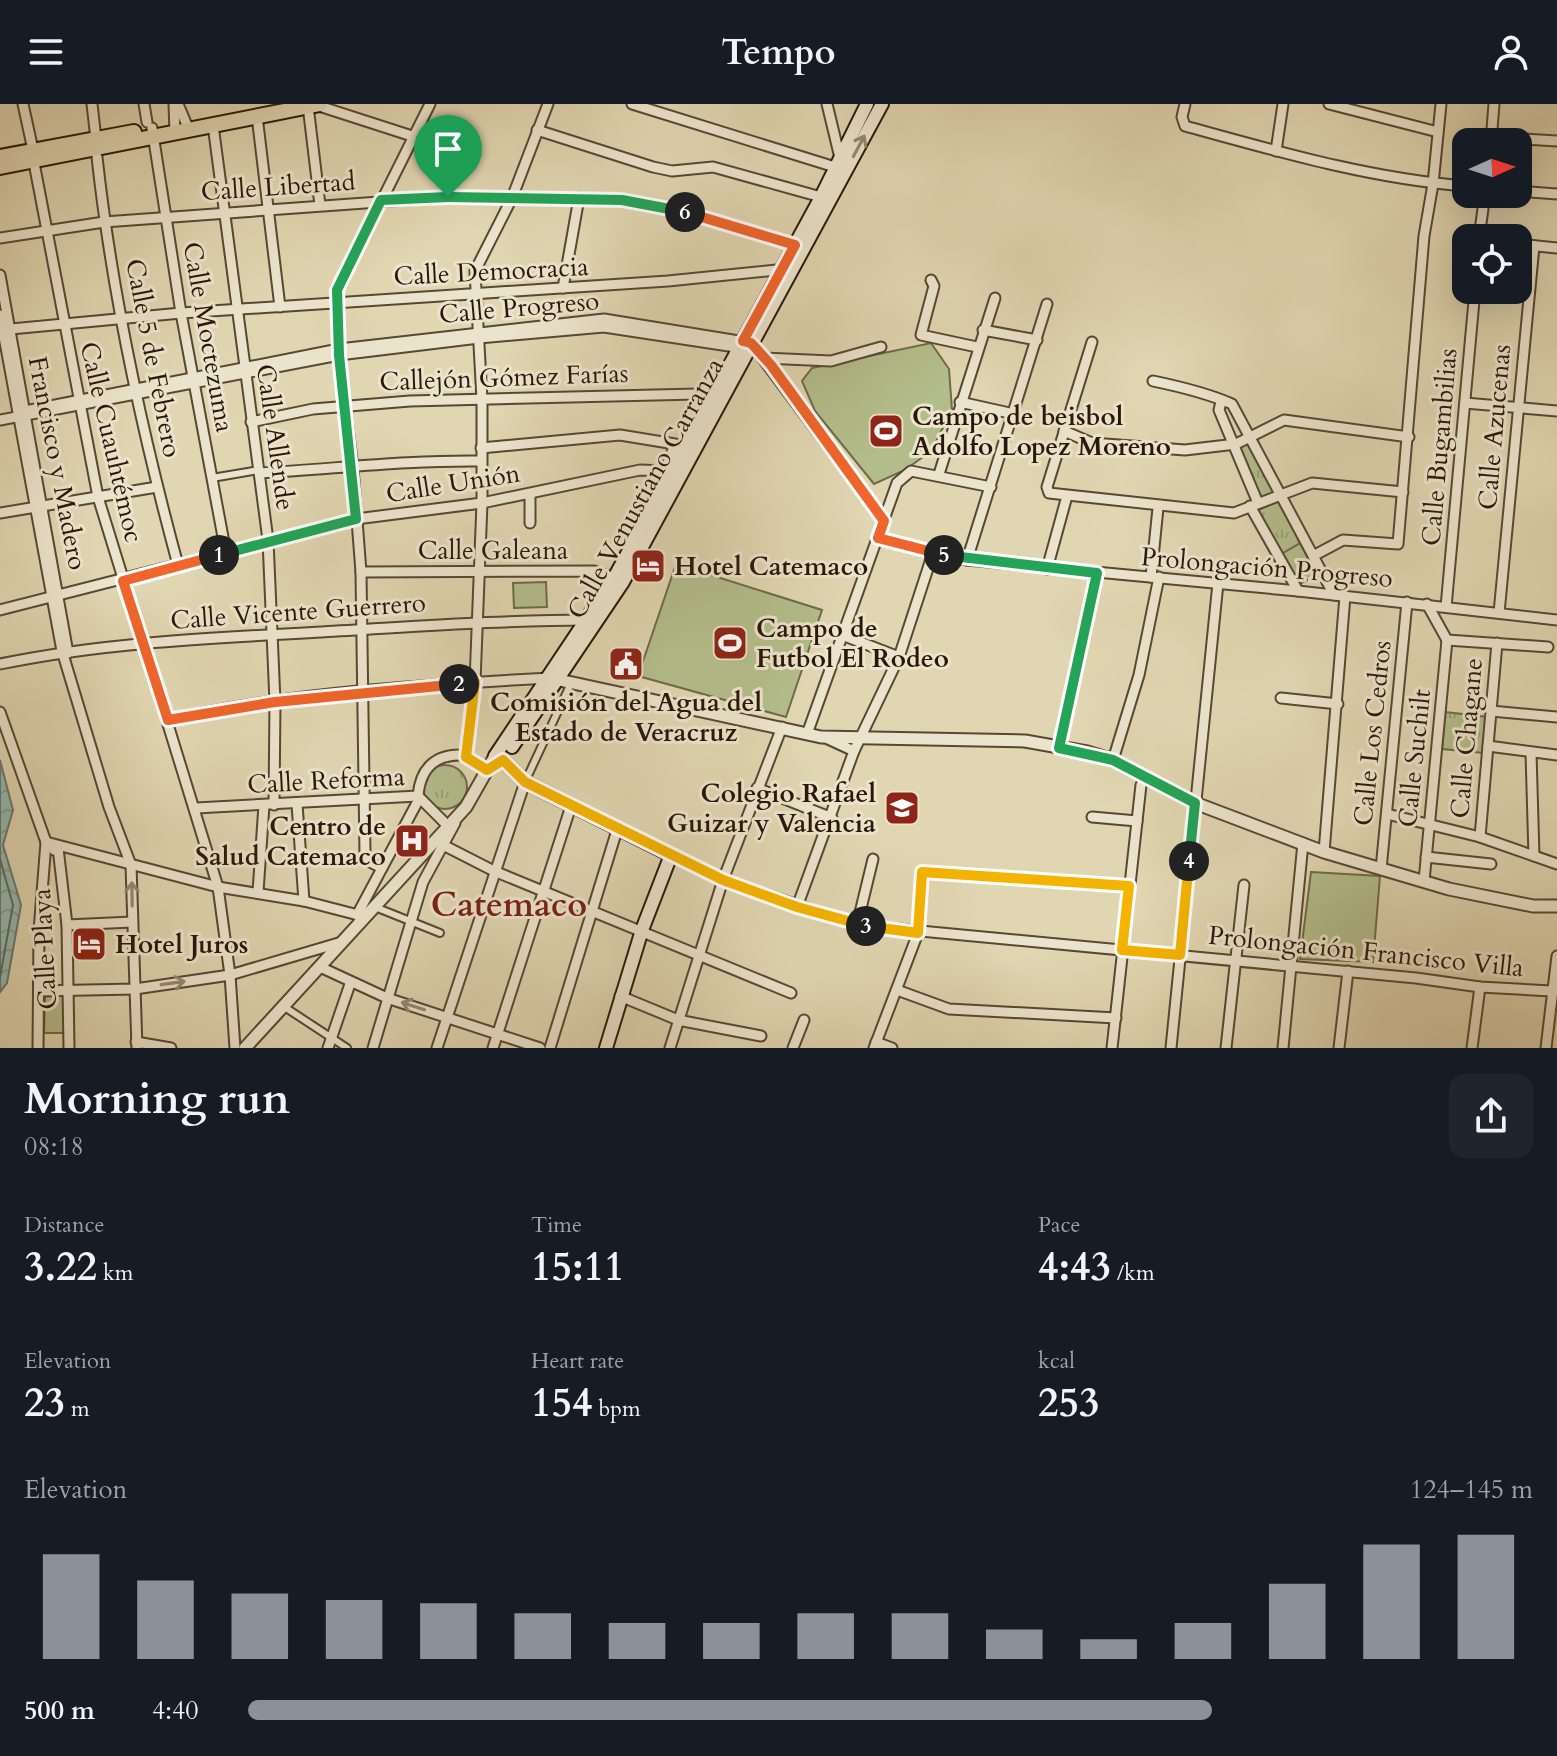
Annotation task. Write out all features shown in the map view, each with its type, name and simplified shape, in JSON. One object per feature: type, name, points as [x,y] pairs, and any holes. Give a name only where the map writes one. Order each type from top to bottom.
[{"type":"main road","points":[[182,127],[276,104]]},
{"type":"main road","name":"Calle Venustiano Carranza","points":[[787,270],[795,245],[867,104]]},
{"type":"main road","name":"Calle Venustiano Carranza","points":[[671,474],[750,348],[787,270],[882,104]]},
{"type":"main road","points":[[0,167],[150,129],[213,125],[315,105]]},
{"type":"main road","points":[[0,157],[96,139],[124,138]]},
{"type":"main road","name":"Calle Venustiano Carranza","points":[[499,758],[561,679],[619,580],[708,402],[750,348]]},
{"type":"main road","points":[[499,758],[525,782],[671,855],[642,930],[606,1048]]},
{"type":"street","points":[[23,104],[33,150]]},
{"type":"street","points":[[92,104],[96,139]]},
{"type":"street","name":"Calle Moctezuma","points":[[144,104],[226,553]]},
{"type":"street","points":[[176,104],[182,127]]},
{"type":"street","points":[[382,868],[368,861],[365,854],[361,572],[339,352],[337,290],[430,104]]},
{"type":"street","points":[[466,757],[475,682],[482,503],[482,400],[475,271],[512,198],[548,104]]},
{"type":"street","points":[[632,104],[837,162],[827,104]]},
{"type":"street","points":[[1185,104],[1182,117],[1185,126],[1276,151],[1433,184],[1452,185]]},
{"type":"street","points":[[1276,151],[1283,104]]},
{"type":"street","points":[[1329,104],[1438,132]]},
{"type":"street","points":[[1313,556],[1343,540],[1398,544],[1424,236],[1441,104]]},
{"type":"street","points":[[1492,128],[1494,104]]},
{"type":"street","points":[[320,205],[315,105],[412,136]]},
{"type":"street","points":[[257,116],[280,307]]},
{"type":"street","name":"Calle Allende","points":[[213,125],[268,540],[275,702],[269,805],[258,892]]},
{"type":"street","points":[[537,130],[653,167],[672,171],[713,167],[821,197]]},
{"type":"street","points":[[1532,140],[1557,141]]},
{"type":"street","name":"Calle 5 de Febrero","points":[[97,157],[104,222],[157,487],[178,565]]},
{"type":"street","name":"Calle Cuauhtémoc","points":[[35,168],[77,404],[98,497],[218,887],[230,975],[235,1048]]},
{"type":"street","points":[[1532,192],[1557,194]]},
{"type":"street","points":[[563,288],[579,198]]},
{"type":"street","name":"Calle Libertad","points":[[0,238],[104,222],[381,200],[579,198],[622,200],[679,211],[795,245]]},
{"type":"street","points":[[1534,246],[1557,248]]},
{"type":"street","name":"Calle Azucenas","points":[[1499,613],[1534,246]]},
{"type":"street","name":"Calle Democracia","points":[[4,330],[181,313],[787,270]]},
{"type":"street","name":"Francisco y Madero","points":[[0,275],[4,330]]},
{"type":"street","points":[[932,283],[921,335],[977,347]]},
{"type":"street","points":[[939,474],[995,298]]},
{"type":"street","points":[[967,560],[1047,304]]},
{"type":"street","name":"Calle Bugambilias","points":[[1446,607],[1474,304]]},
{"type":"street","name":"Francisco y Madero","points":[[0,315],[24,415],[66,653],[109,807],[131,865],[137,1045]]},
{"type":"street","name":"Calle Progreso","points":[[0,420],[339,352],[604,323],[831,361],[881,347]]},
{"type":"street","points":[[983,330],[1037,340]]},
{"type":"street","points":[[1092,342],[1047,491],[1158,508],[1234,513],[1299,486],[1324,481],[1403,492]]},
{"type":"street","points":[[750,348],[884,521]]},
{"type":"street","points":[[1153,381],[1208,392],[1221,402],[1232,404],[1313,556],[1340,595],[1338,704],[1324,852]]},
{"type":"street","name":"Callejón Gómez Farías","points":[[251,422],[346,405],[697,394],[708,402]]},
{"type":"street","points":[[960,402],[1014,414]]},
{"type":"street","points":[[1221,402],[1219,410],[1236,444],[1254,505],[1298,591]]},
{"type":"street","points":[[1465,403],[1557,411]]},
{"type":"street","points":[[1064,431],[1092,443],[1185,450],[1236,444],[1284,420],[1409,437]]},
{"type":"street","points":[[481,448],[620,435],[675,444],[671,474]]},
{"type":"street","points":[[212,478],[260,471],[353,468],[404,460],[481,461]]},
{"type":"street","name":"Calle Unión","points":[[0,610],[356,519],[482,503],[640,470],[671,474]]},
{"type":"street","points":[[807,734],[897,483],[911,471],[939,474],[991,487]]},
{"type":"street","points":[[0,513],[39,509],[157,487]]},
{"type":"street","points":[[530,494],[530,523]]},
{"type":"street","points":[[1047,569],[1067,496]]},
{"type":"street","points":[[1113,760],[1139,675],[1155,577],[1158,508]]},
{"type":"street","name":"Prolongación Progreso","points":[[878,538],[967,560],[1340,595],[1557,620]]},
{"type":"street","points":[[797,907],[854,751],[899,657],[933,553]]},
{"type":"street","name":"Calle Galeana","points":[[361,572],[594,571],[619,580]]},
{"type":"street","points":[[1059,748],[1097,573]]},
{"type":"street","points":[[1171,1048],[1218,583]]},
{"type":"street","name":"Calle Los Cedros","points":[[1381,869],[1407,602]]},
{"type":"street","points":[[1427,604],[1447,640],[1548,647]]},
{"type":"street","name":"Calle Vicente Guerrero","points":[[0,664],[141,643],[477,620],[594,620]]},
{"type":"street","points":[[842,635],[899,657]]},
{"type":"street","name":"Calle Suchilt","points":[[1424,881],[1447,640]]},
{"type":"street","name":"Calle Chagane","points":[[1480,837],[1497,643]]},
{"type":"street","points":[[437,1048],[561,679]]},
{"type":"street","points":[[168,720],[275,702],[362,692],[475,682],[561,679],[782,727],[821,737],[854,751]]},
{"type":"street","points":[[1281,698],[1338,704]]},
{"type":"street","points":[[1491,711],[1557,717]]},
{"type":"street","points":[[0,712],[46,848],[39,931],[38,1048]]},
{"type":"street","points":[[670,1048],[723,880],[782,727]]},
{"type":"street","points":[[821,737],[862,735],[1025,741],[1113,760],[1195,803],[1324,852],[1424,881],[1533,906],[1557,906]]},
{"type":"street","points":[[1488,746],[1557,755]]},
{"type":"street","points":[[1531,753],[1534,856]]},
{"type":"street","points":[[245,1048],[343,942],[361,916],[418,798],[420,777],[434,761],[452,755],[466,757],[487,770]]},
{"type":"street","points":[[423,882],[445,846],[459,814],[487,770],[499,758]]},
{"type":"street","points":[[1112,1048],[1141,785]]},
{"type":"street","points":[[757,788],[832,818]]},
{"type":"street","name":"Calle Reforma","points":[[196,808],[418,798],[448,826]]},
{"type":"street","points":[[297,804],[304,901]]},
{"type":"street","points":[[493,1048],[571,806]]},
{"type":"street","points":[[46,848],[58,848],[218,887],[304,901],[361,916],[375,907],[459,814]]},
{"type":"street","points":[[1387,814],[1480,837],[1557,864]]},
{"type":"street","points":[[1092,817],[1137,821]]},
{"type":"street","points":[[550,1048],[617,830]]},
{"type":"street","points":[[1283,1048],[1303,843]]},
{"type":"street","points":[[373,1048],[431,846]]},
{"type":"street","points":[[445,846],[494,871],[791,993]]},
{"type":"street","name":"Calle Playa","points":[[58,848],[71,990],[69,1048]]},
{"type":"street","name":"Prolongación Francisco Villa","points":[[671,855],[723,880],[857,925],[1289,965],[1480,987],[1551,991]]},
{"type":"street","points":[[1426,857],[1491,864]]},
{"type":"street","points":[[857,925],[873,859]]},
{"type":"street","points":[[892,1048],[875,1045],[918,933],[922,872],[1129,886]]},
{"type":"street","points":[[1226,1048],[1244,885]]},
{"type":"street","points":[[375,907],[440,933]]},
{"type":"street","points":[[67,925],[132,922]]},
{"type":"street","points":[[39,991],[135,989],[230,975],[343,942]]},
{"type":"street","points":[[1546,1048],[1557,956]]},
{"type":"street","points":[[320,967],[350,984],[387,998],[540,1048]]},
{"type":"street","points":[[1339,1048],[1348,971]]},
{"type":"street","points":[[330,1043],[350,984]]},
{"type":"street","points":[[1472,1048],[1480,987]]},
{"type":"street","points":[[897,990],[949,1009],[1116,1018]]},
{"type":"street","points":[[620,996],[678,1020],[761,1036]]},
{"type":"street","points":[[283,1006],[330,1043],[347,1048]]},
{"type":"street","points":[[793,1048],[804,1020]]},
{"type":"street","points":[[137,1045],[171,1048]]},
{"type":"green space","name":"Campo de beisbol Adolfo Lopez Moreno","points":[[931,343],[949,369],[952,410],[931,451],[905,470],[874,484],[815,411],[802,381],[812,368]]},
{"type":"green space","points":[[1249,442],[1276,493],[1261,499],[1239,446]]},
{"type":"green space","points":[[1280,501],[1300,543],[1281,554],[1258,510]]},
{"type":"green space","points":[[1300,543],[1317,575],[1298,585],[1281,554]]},
{"type":"green space","name":"Campo de Futbol El Rodeo","points":[[676,564],[822,610],[786,717],[638,676]]},
{"type":"green space","points":[[546,582],[547,607],[514,608],[513,583]]},
{"type":"green space","points":[[1445,712],[1488,717],[1484,753],[1442,749]]},
{"type":"green space","points":[[445,765],[460,772],[467,787],[460,802],[445,809],[430,802],[423,787],[430,772]]},
{"type":"green space","points":[[1311,872],[1380,876],[1373,962],[1300,959]]},
{"type":"green space","points":[[45,996],[69,996],[68,1033],[44,1033]]},
{"type":"water","points":[[0,760],[13,810],[3,845],[21,905],[7,983],[0,992]]},
{"type":"place","name":"Campo de beisbol Adolfo Lopez Moreno","points":[[886,431]]},
{"type":"place","name":"Hotel Catemaco","points":[[648,566]]},
{"type":"place","name":"Campo de Futbol El Rodeo","points":[[730,643]]},
{"type":"place","name":"Comisión del Agua del Estado de Veracruz","points":[[626,664]]},
{"type":"place","name":"Colegio Rafael Guizar y Valencia","points":[[902,808]]},
{"type":"place","name":"Centro de Salud Catemaco","points":[[412,841]]},
{"type":"place","name":"Hotel Juros","points":[[89,944]]},
{"type":"district","name":"Catemaco","points":[[509,904]]},
{"type":"route","points":[[448,197],[622,200],[679,211],[795,245],[743,341],[751,343],[771,365],[884,521],[878,538],[967,560],[1097,573],[1059,748],[1113,760],[1195,803],[1180,955],[1122,950],[1129,886],[922,872],[918,933],[857,925],[723,880],[525,782],[503,760],[487,770],[466,757],[475,682],[275,702],[168,720],[123,581],[356,519],[339,355],[337,290],[381,200],[448,197]]}]
